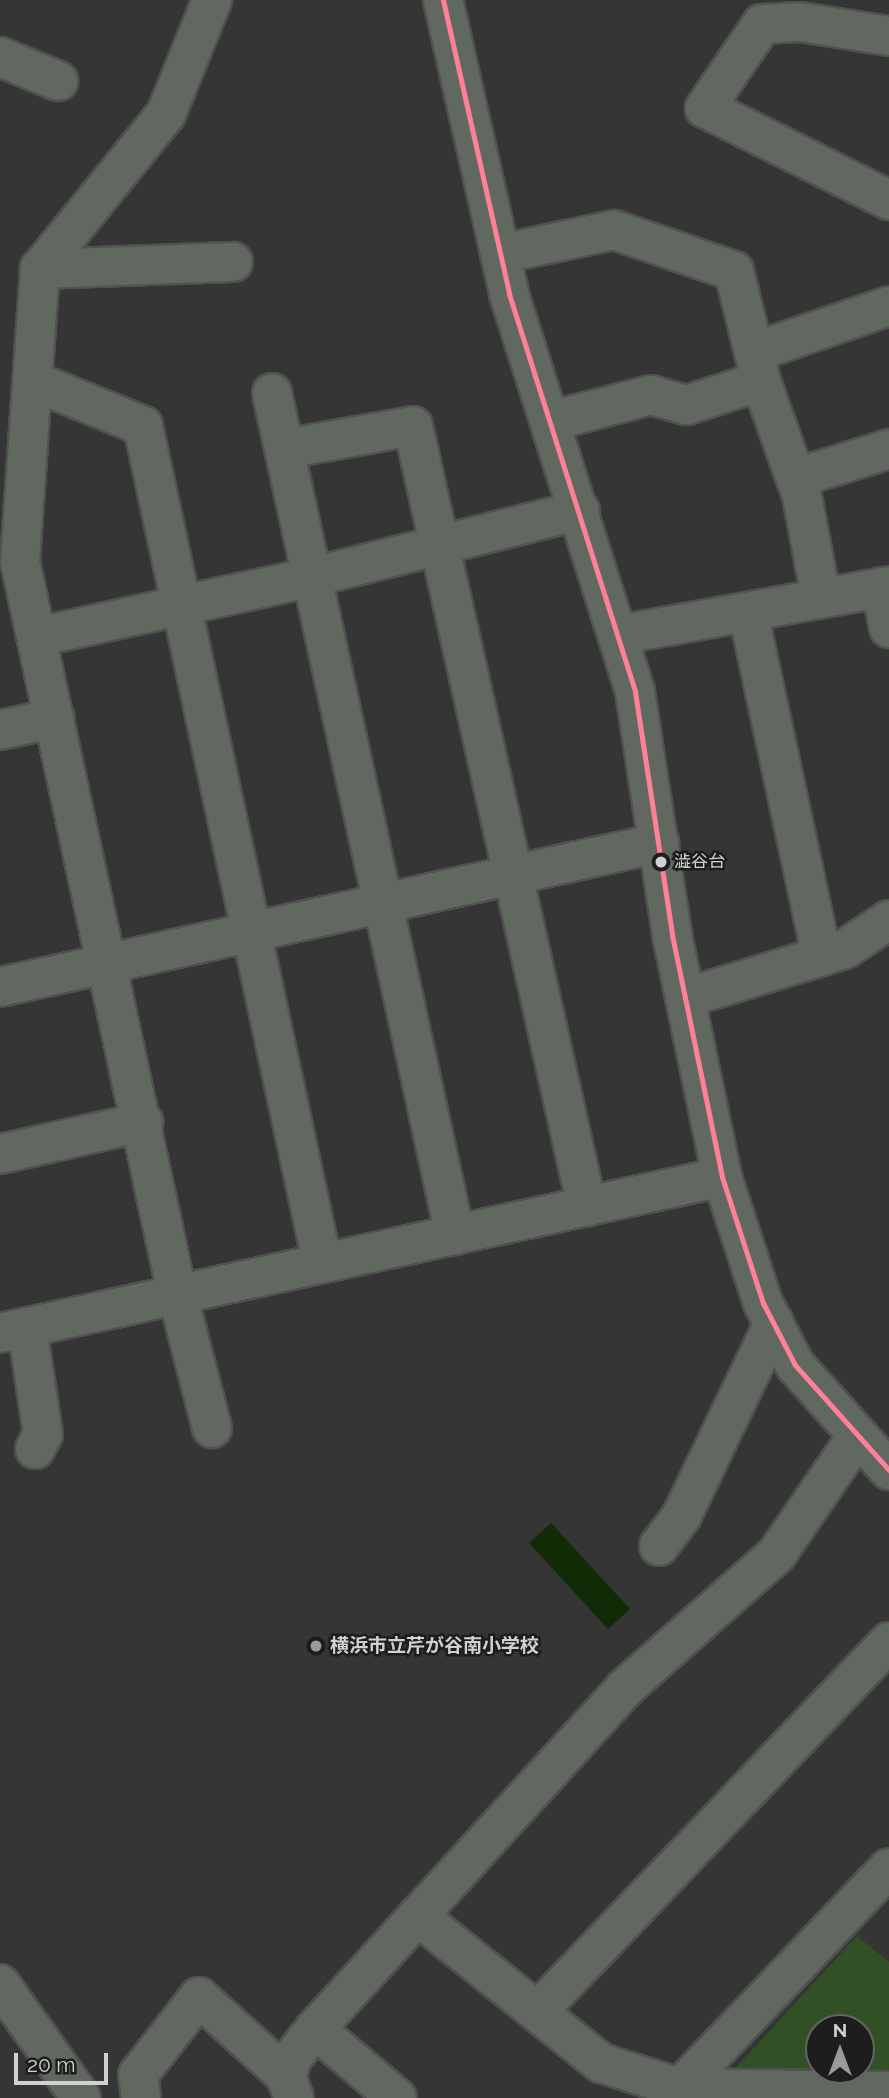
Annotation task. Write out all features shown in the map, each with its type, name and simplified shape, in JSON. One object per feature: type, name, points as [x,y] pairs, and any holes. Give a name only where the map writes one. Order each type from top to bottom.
[{"type":"street","points":[[212,0],[166,114],[40,269],[20,561],[109,963],[177,1293],[212,1428]]},
{"type":"street","points":[[433,0],[443,0],[500,254],[635,692],[685,998],[722,1177],[774,1323],[795,1365],[856,1438],[889,1470]]},
{"type":"street","points":[[889,36],[800,22],[762,23],[705,107],[889,200]]},
{"type":"street","points":[[0,57],[58,81]]},
{"type":"street","points":[[500,254],[614,230],[734,271],[757,366],[796,478],[821,598]]},
{"type":"street","points":[[40,269],[233,262]]},
{"type":"street","points":[[551,421],[651,395],[687,405],[757,366],[889,306]]},
{"type":"street","points":[[33,381],[144,426],[322,1262]]},
{"type":"street","points":[[272,393],[455,1236]]},
{"type":"street","points":[[284,449],[412,426],[510,876],[587,1207]]},
{"type":"street","points":[[796,478],[889,449]]},
{"type":"street","points":[[37,637],[312,577],[580,510]]},
{"type":"street","points":[[618,635],[885,587],[889,628]]},
{"type":"street","points":[[748,612],[822,956]]},
{"type":"street","points":[[0,730],[55,718]]},
{"type":"street","points":[[0,987],[659,843]]},
{"type":"street","points":[[685,998],[845,949],[889,920]]},
{"type":"street","points":[[0,1154],[143,1122]]},
{"type":"street","points":[[35,1449],[43,1434],[13,1330],[722,1177]]},
{"type":"street","points":[[659,1546],[682,1515],[774,1323]]},
{"type":"street","points":[[290,2087],[293,2057],[315,2029],[625,1688],[776,1555],[856,1438]]},
{"type":"street","points":[[539,2010],[889,1642]]},
{"type":"street","points":[[679,2093],[889,1868]]},
{"type":"street","points":[[418,1916],[539,2010],[601,2063],[679,2093],[889,2091]]},
{"type":"street","points":[[0,1984],[81,2098]]},
{"type":"street","points":[[141,2098],[138,2075],[199,1997],[290,2087]]},
{"type":"street","points":[[315,2029],[397,2098]]},
{"type":"shaded area","points":[[551,1523],[630,1609],[608,1629],[529,1543]]},
{"type":"shaded area","points":[[857,1936],[889,1962],[889,2078],[875,2078],[875,2014],[805,2014],[805,2075],[731,2073]]},
{"type":"transit line","points":[[443,0],[509,294],[635,692],[672,935],[722,1177],[763,1303],[795,1365],[889,1470]]},
{"type":"place","name":"澁谷台","points":[[661,862]]},
{"type":"place","name":"横浜市立芹が谷南小学校","points":[[316,1646]]}]
